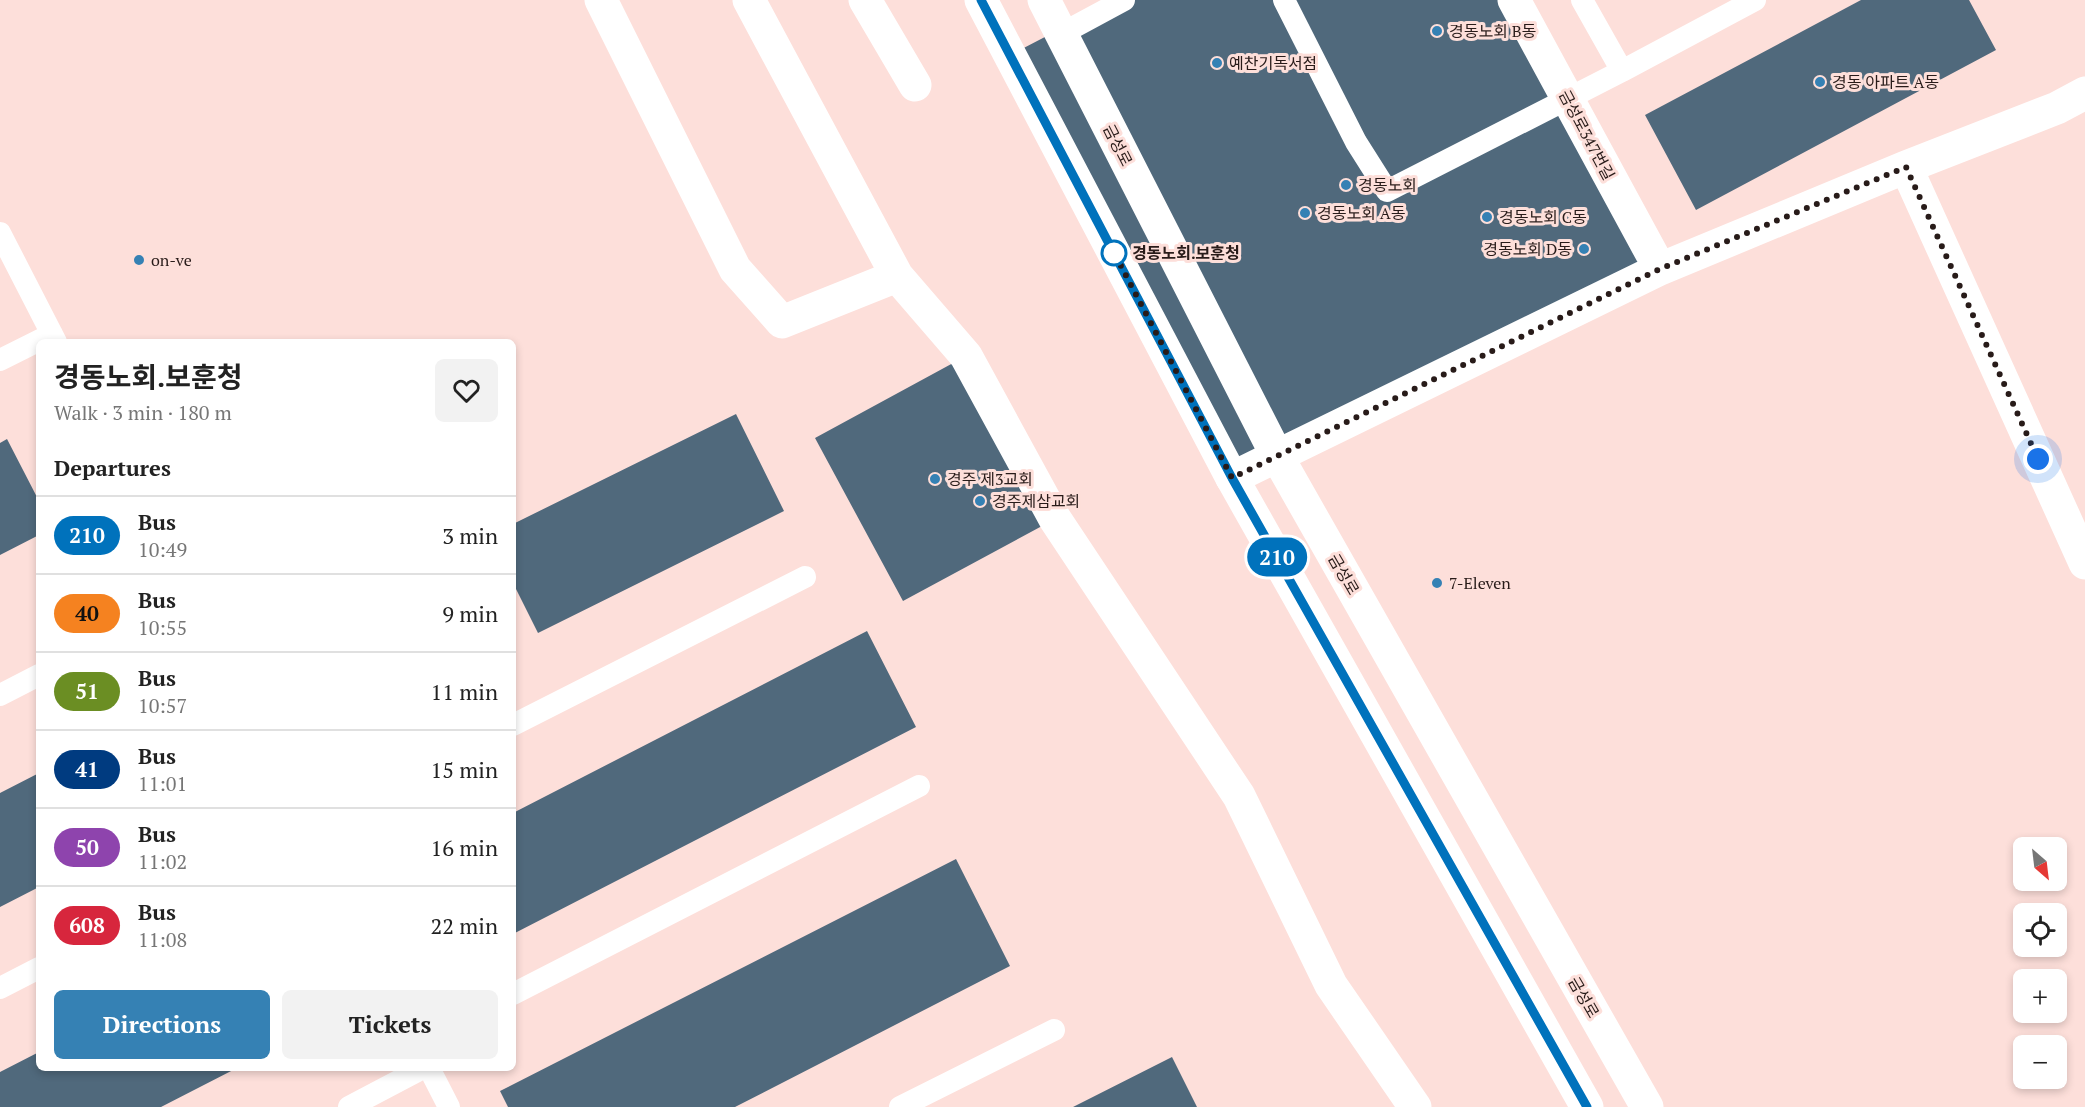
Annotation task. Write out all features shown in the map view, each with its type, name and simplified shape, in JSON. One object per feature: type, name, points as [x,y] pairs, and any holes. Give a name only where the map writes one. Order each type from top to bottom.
[{"type":"street","points":[[601,0],[735,269],[782,322],[897,276]]},
{"type":"street","points":[[749,0],[897,276],[966,356],[1054,519],[1239,796],[1331,985],[1415,1107]]},
{"type":"street","points":[[864,0],[915,84]]},
{"type":"street","points":[[981,0],[1232,478],[1587,1107]]},
{"type":"street","name":"금성로","points":[[1044,0],[1277,456],[1647,1107]]},
{"type":"street","name":"금성로347번길","points":[[1514,0],[1660,269]]},
{"type":"street","points":[[1232,478],[1660,269],[1906,167],[2076,104]]},
{"type":"street","points":[[1906,167],[2085,563]]},
{"type":"lane","points":[[1061,34],[1124,0]]},
{"type":"lane","points":[[1284,0],[1356,142],[1387,191],[1568,100],[1755,0]]},
{"type":"lane","points":[[1582,0],[1622,70]]},
{"type":"lane","points":[[0,233],[54,338]]},
{"type":"lane","points":[[0,360],[36,345]]},
{"type":"lane","points":[[516,723],[805,577]]},
{"type":"lane","points":[[0,694],[36,676]]},
{"type":"lane","points":[[516,992],[919,786]]},
{"type":"lane","points":[[0,988],[36,970]]},
{"type":"lane","points":[[900,1107],[1053,1030]]},
{"type":"lane","points":[[349,1107],[417,1071]]},
{"type":"lane","points":[[431,1071],[449,1107]]},
{"type":"building","name":"경동노회","points":[[1116,0],[1514,0],[1660,269],[1232,478],[1010,55]]},
{"type":"building","name":"경동 아파트 A동","points":[[1861,0],[1969,0],[1996,50],[1696,210],[1645,115]]},
{"type":"building","name":"경주 제3교회","points":[[966,356],[1055,519],[903,601],[815,438]]},
{"type":"building","points":[[736,414],[784,511],[538,633],[516,589],[516,523]]},
{"type":"building","points":[[7,439],[36,495],[36,537],[0,555],[0,443]]},
{"type":"building","points":[[867,631],[916,727],[516,932],[516,811]]},
{"type":"building","points":[[36,775],[36,889],[0,907],[0,793]]},
{"type":"building","points":[[956,859],[1010,966],[735,1107],[508,1107],[500,1091]]},
{"type":"building","points":[[36,1054],[36,1071],[231,1071],[161,1107],[0,1107],[0,1072]]},
{"type":"building","points":[[1172,1057],[1197,1107],[1073,1107]]},
{"type":"bus line","name":"210","points":[[981,0],[1232,478],[1587,1107]]},
{"type":"place","name":"경동노회 B동","points":[[1437,31]]},
{"type":"place","name":"예찬기독서점","points":[[1217,63]]},
{"type":"place","name":"경동 아파트 A동","points":[[1820,82]]},
{"type":"place","name":"경동노회","points":[[1346,185]]},
{"type":"place","name":"경동노회 A동","points":[[1305,213]]},
{"type":"place","name":"경동노회 C동","points":[[1487,217]]},
{"type":"place","name":"경동노회 D동","points":[[1584,249]]},
{"type":"place","name":"경동노회.보훈청","points":[[1114,253]]},
{"type":"place","name":"on-ve","points":[[139,260]]},
{"type":"place","name":"경주 제3교회","points":[[935,479]]},
{"type":"place","name":"경주제삼교회","points":[[980,501]]},
{"type":"place","name":"7-Eleven","points":[[1437,583]]},
{"type":"route","points":[[1114,253],[1110,245],[1232,478],[1660,269],[1906,167],[2038,459]]}]
